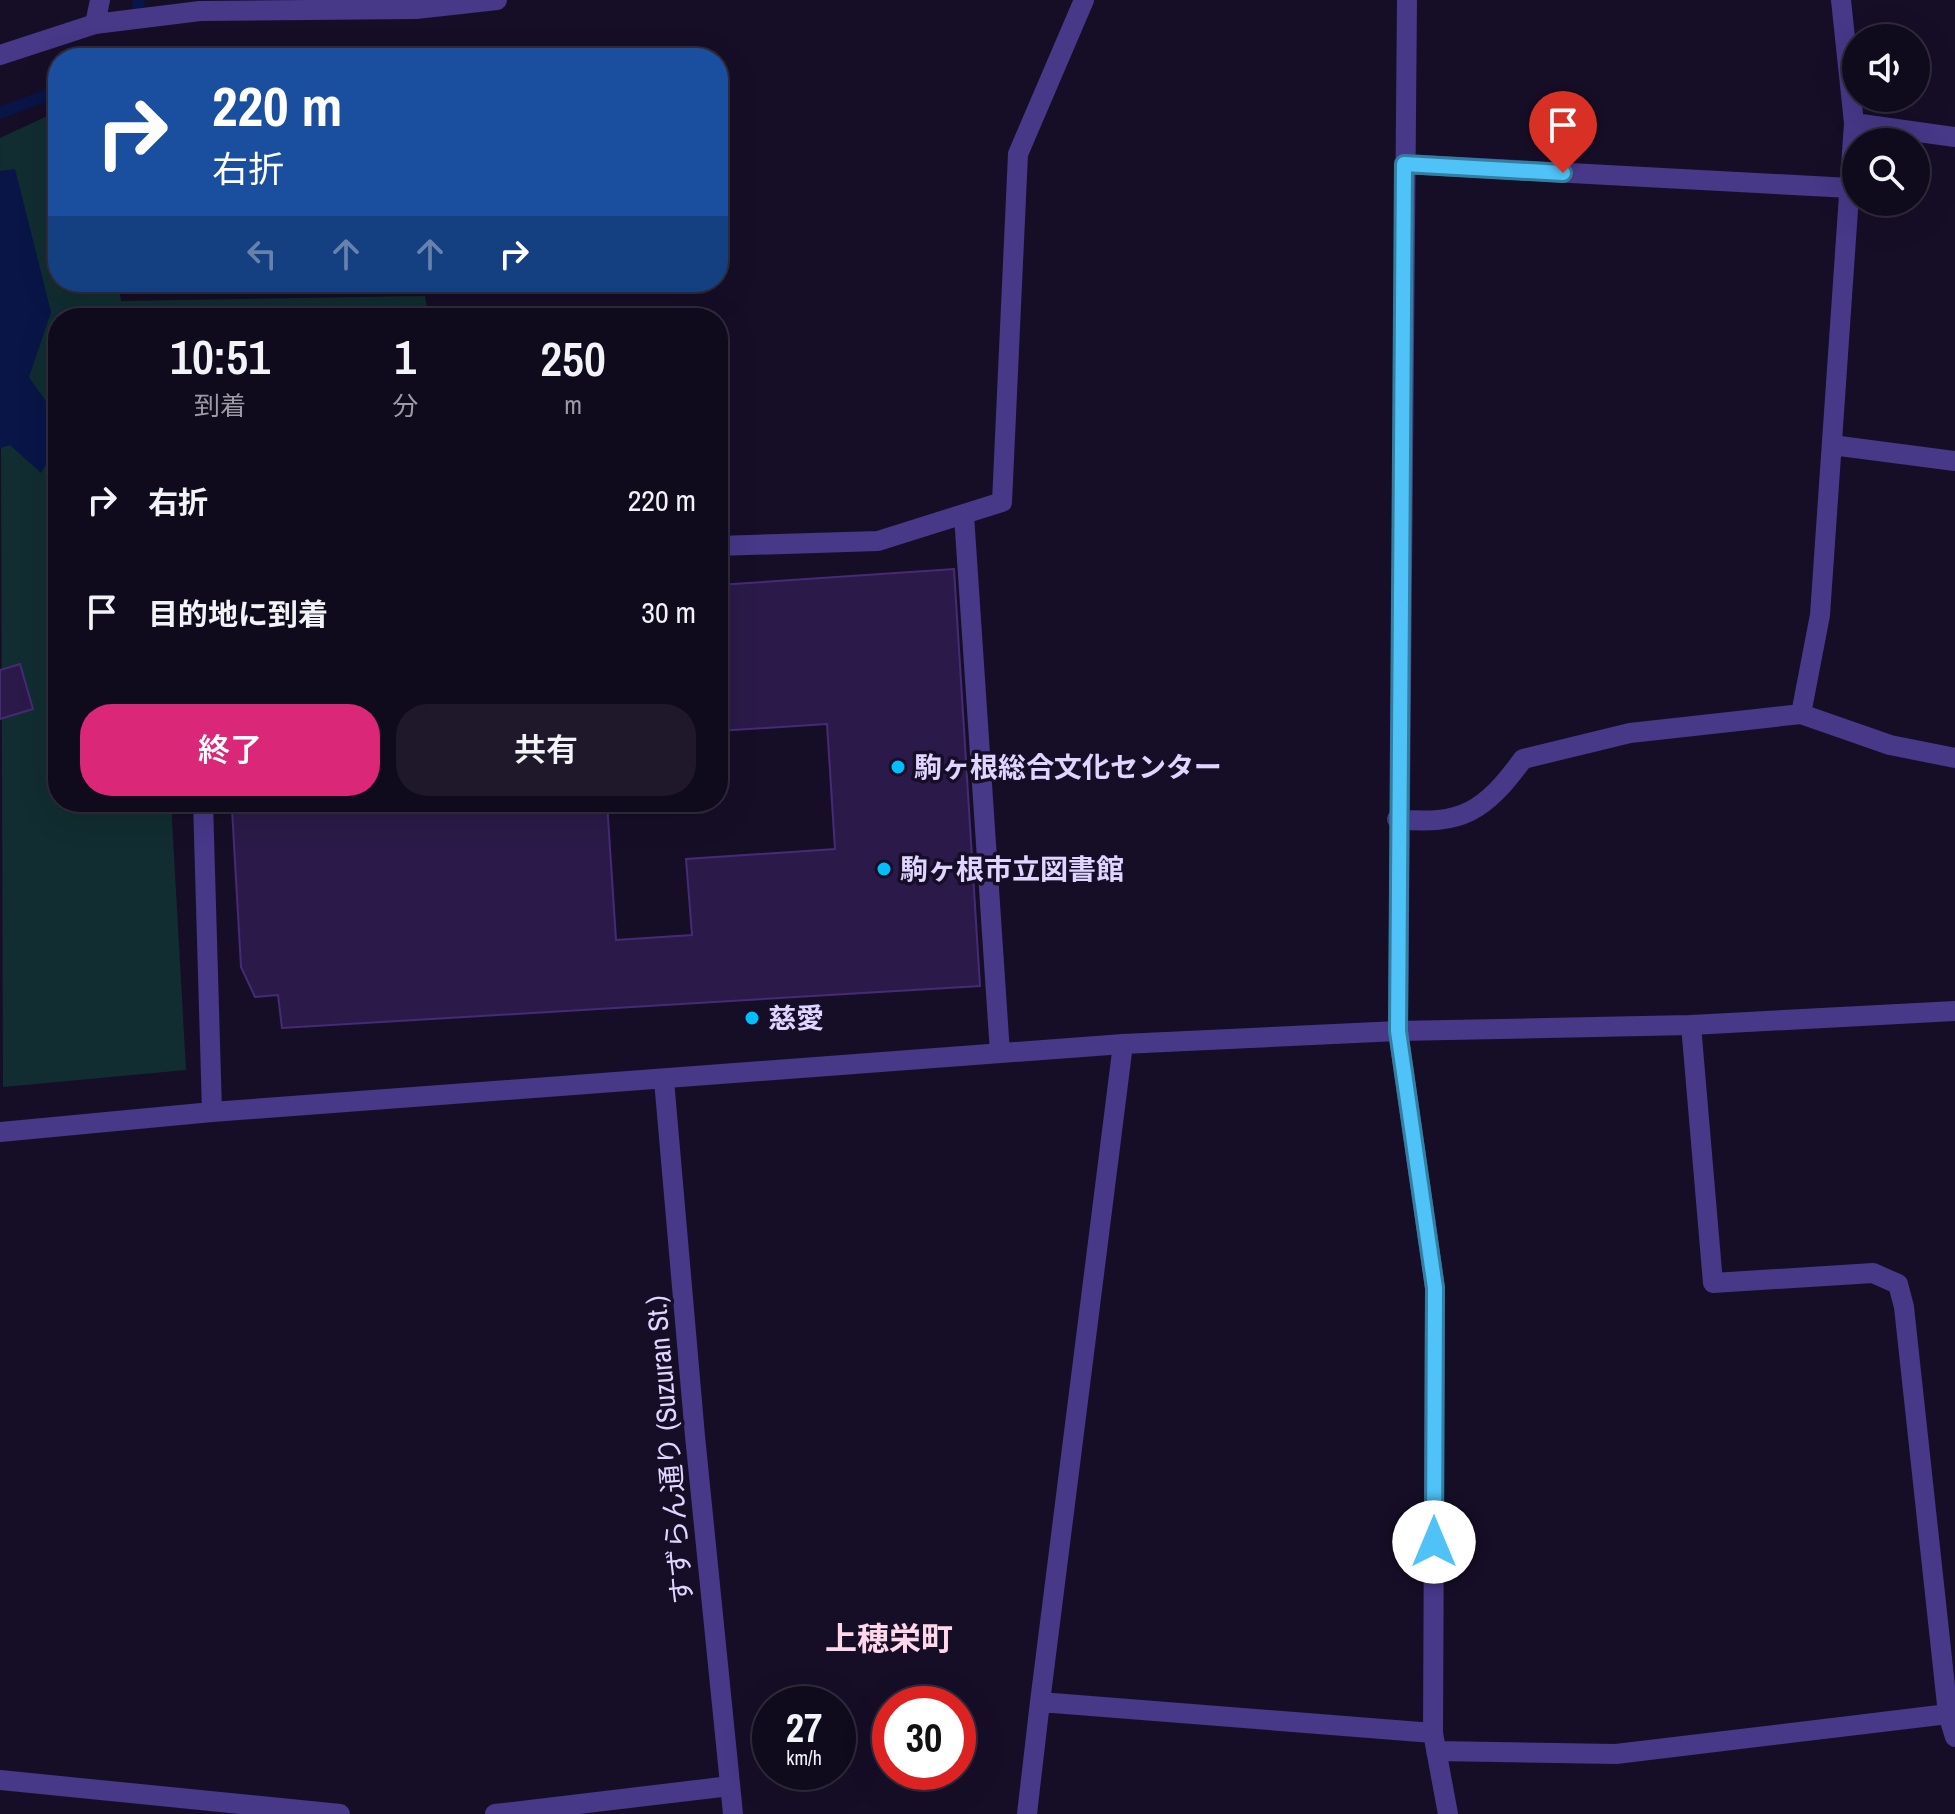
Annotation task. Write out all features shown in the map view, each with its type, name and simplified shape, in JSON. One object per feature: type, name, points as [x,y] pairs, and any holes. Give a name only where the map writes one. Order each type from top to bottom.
[{"type":"street","points":[[95,24],[100,0]]},
{"type":"street","points":[[0,55],[95,24],[200,11],[416,9],[497,0]]},
{"type":"street","points":[[728,546],[878,541],[1002,502],[1018,154],[1084,0]]},
{"type":"street","points":[[1407,0],[1397,819],[1398,1031],[1435,1288],[1435,1742],[1448,1814]]},
{"type":"street","points":[[1841,0],[1854,128]]},
{"type":"street","points":[[1854,123],[1955,137]]},
{"type":"street","points":[[1404,164],[1842,188]]},
{"type":"street","points":[[1801,714],[1820,615],[1848,216]]},
{"type":"street","points":[[1832,445],[1955,461]]},
{"type":"street","points":[[964,515],[1000,1053]]},
{"type":"street","points":[[1397,819],[1429,822],[1465,815],[1498,794],[1523,759],[1645,731],[1801,714],[1890,745],[1955,758]]},
{"type":"street","points":[[203,812],[212,1112]]},
{"type":"street","points":[[0,1132],[212,1112],[1123,1044],[1398,1031],[1691,1025],[1955,1011]]},
{"type":"street","points":[[1691,1025],[1713,1283],[1873,1273],[1898,1284],[1904,1307],[1948,1714],[1955,1737]]},
{"type":"street","points":[[1027,1814],[1123,1044]]},
{"type":"street","name":"すずらん通り (Suzuran St.)","points":[[664,1080],[695,1436],[733,1814]]},
{"type":"street","points":[[1040,1702],[1435,1742],[1616,1754],[1948,1714]]},
{"type":"street","points":[[0,1780],[340,1814]]},
{"type":"street","points":[[495,1814],[730,1786]]},
{"type":"green space","points":[[48,116],[48,292],[120,292],[121,301],[425,296],[427,308],[48,308],[48,812],[172,812],[186,1070],[3,1087],[0,138]]},
{"type":"shaded area","points":[[15,169],[50,308],[29,377],[48,405],[48,461],[41,473],[10,445],[0,448],[0,171]]},
{"type":"building","name":"駒ヶ根総合文化センター","points":[[954,569],[980,986],[282,1028],[278,995],[255,997],[241,967],[232,812],[608,812],[616,940],[692,935],[686,859],[835,849],[827,724],[728,730],[728,584]]},
{"type":"building","points":[[20,664],[33,709],[0,719],[0,670]]},
{"type":"waterway","points":[[138,6],[139,0]]},
{"type":"waterway","points":[[0,113],[48,95]]},
{"type":"place","name":"駒ヶ根総合文化センター","points":[[898,767]]},
{"type":"place","name":"駒ヶ根市立図書館","points":[[884,869]]},
{"type":"place","name":"慈愛","points":[[752,1018]]},
{"type":"district","name":"上穂栄町","points":[[889,1639]]},
{"type":"route","points":[[1434,1542],[1435,1288],[1398,1031],[1397,788],[1404,164],[1563,173]]}]
